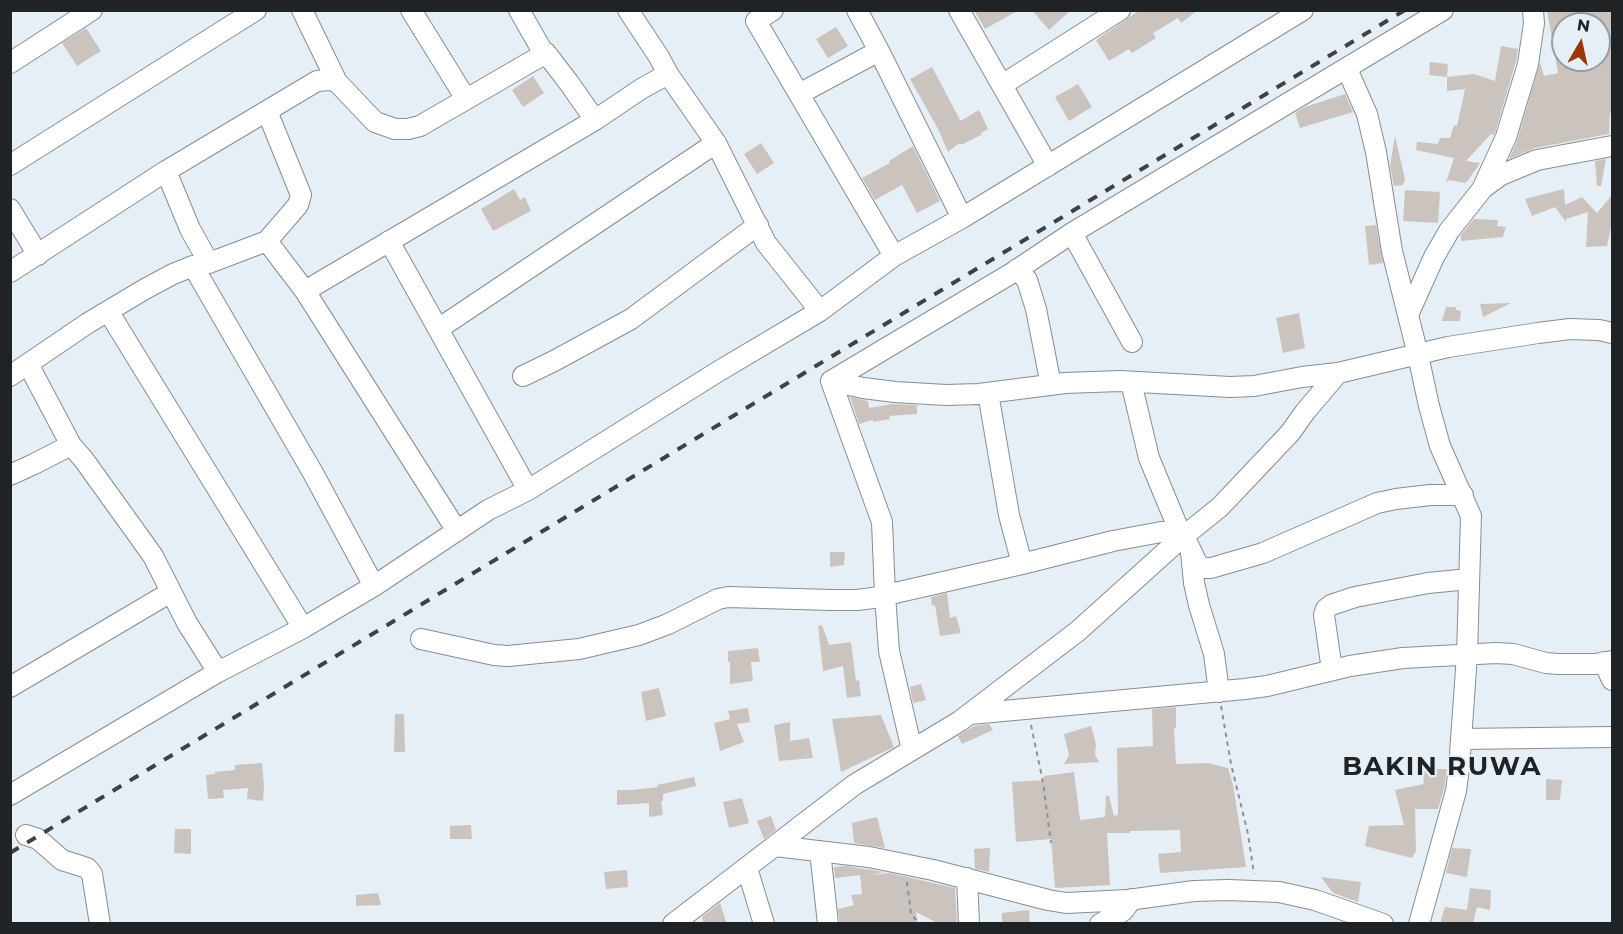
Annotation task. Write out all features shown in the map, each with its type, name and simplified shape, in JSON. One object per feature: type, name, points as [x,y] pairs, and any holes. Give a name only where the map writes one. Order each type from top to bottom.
[{"type":"street","points":[[10,63],[92,10]]},
{"type":"street","points":[[10,165],[256,10]]},
{"type":"street","points":[[302,10],[337,82],[375,122],[395,129],[420,126],[546,53]]},
{"type":"street","points":[[411,10],[466,99]]},
{"type":"street","points":[[519,10],[543,52],[595,120]]},
{"type":"street","points":[[628,10],[668,74],[716,143],[766,243],[820,311]]},
{"type":"street","points":[[773,10],[752,16],[894,256]]},
{"type":"street","points":[[856,10],[879,51],[962,218]]},
{"type":"street","points":[[960,10],[1048,166]]},
{"type":"street","points":[[1002,85],[1120,10]]},
{"type":"street","points":[[831,381],[1443,10]]},
{"type":"street","points":[[1408,315],[1434,257],[1449,231],[1483,188],[1506,137],[1528,64],[1534,23],[1533,10]]},
{"type":"street","points":[[10,795],[218,672],[303,628],[374,586],[488,510],[528,490],[820,311],[894,256],[962,218],[1299,12]]},
{"type":"street","points":[[799,94],[879,51]]},
{"type":"street","points":[[1347,69],[1367,114],[1376,152],[1392,251],[1440,446],[1471,516],[1467,655],[1456,791],[1419,924]]},
{"type":"street","points":[[305,291],[595,120],[668,74]]},
{"type":"street","points":[[10,272],[166,171],[317,81],[337,82]]},
{"type":"street","points":[[218,672],[187,623],[153,556],[84,460],[15,372],[88,322],[145,289],[174,274],[267,241],[298,205],[301,195],[267,111]]},
{"type":"street","points":[[438,329],[716,143]]},
{"type":"street","points":[[1483,188],[1501,175],[1537,160],[1612,146]]},
{"type":"street","points":[[166,171],[190,229],[201,265],[374,586]]},
{"type":"street","points":[[10,209],[38,255]]},
{"type":"street","points":[[523,376],[631,319],[758,225]]},
{"type":"street","points":[[1072,233],[1132,342]]},
{"type":"street","points":[[267,241],[305,291],[457,531]]},
{"type":"street","points":[[389,241],[528,490]]},
{"type":"street","points":[[1017,269],[1027,280],[1036,309],[1051,385]]},
{"type":"street","points":[[108,311],[303,628]]},
{"type":"street","points":[[831,381],[895,392],[946,395],[1120,381],[1242,386],[1338,373],[1448,347],[1570,329],[1612,333]]},
{"type":"street","points":[[673,924],[854,785],[970,714],[1078,631],[1185,540],[1225,502],[1290,433],[1338,373]]},
{"type":"street","points":[[831,381],[882,522],[889,651],[912,750]]},
{"type":"street","points":[[1131,382],[1149,458],[1185,540],[1198,565],[1204,568],[1263,553],[1377,503],[1430,495],[1463,495]]},
{"type":"street","points":[[988,393],[1009,515],[1022,564]]},
{"type":"street","points":[[10,475],[71,444]]},
{"type":"street","points":[[422,639],[508,656],[579,649],[639,635],[668,624],[718,599],[728,597],[856,600],[885,596],[1113,541],[1161,532],[1174,532],[1185,540],[1199,605],[1214,654],[1219,692]]},
{"type":"street","points":[[1332,670],[1324,615],[1326,609],[1331,605],[1354,597],[1428,583],[1469,579]]},
{"type":"street","points":[[10,687],[171,592]]},
{"type":"street","points":[[970,714],[1267,686],[1350,666],[1403,658],[1512,654],[1546,663],[1610,668]]},
{"type":"street","points":[[1461,739],[1612,737]]},
{"type":"street","points":[[26,835],[38,839],[62,860],[87,868],[92,874],[100,924]]},
{"type":"street","points":[[775,846],[869,857],[906,864],[1066,903],[1132,899],[1194,891],[1280,892],[1315,900],[1383,924]]},
{"type":"street","points":[[820,851],[828,924]]},
{"type":"street","points":[[747,868],[764,924]]},
{"type":"street","points":[[967,878],[969,924]]},
{"type":"street","points":[[1103,923],[1123,911],[1132,899]]},
{"type":"path","points":[[1219,692],[1231,764],[1248,834],[1254,874]]},
{"type":"path","points":[[1026,708],[1038,753],[1051,843]]},
{"type":"path","points":[[906,864],[911,914],[920,924]]},
{"type":"building","points":[[974,10],[1019,10],[985,29]]},
{"type":"building","points":[[1032,10],[1071,10],[1049,30]]},
{"type":"building","points":[[1140,10],[1198,10],[1181,23],[1178,18],[1153,33],[1156,38],[1132,53],[1129,49],[1109,61],[1096,40]]},
{"type":"building","points":[[1547,10],[1611,10],[1612,114],[1610,112],[1609,134],[1535,148],[1509,159],[1517,141],[1540,62],[1544,76],[1558,72],[1611,72],[1611,12],[1551,12],[1551,33]]},
{"type":"building","points":[[836,27],[848,46],[828,58],[816,39]]},
{"type":"building","points":[[86,28],[101,51],[77,66],[62,43]]},
{"type":"building","points":[[1501,46],[1518,49],[1495,133],[1491,134],[1466,161],[1480,163],[1466,183],[1449,180],[1446,182],[1454,158],[1416,150],[1417,142],[1438,144],[1440,138],[1450,138],[1454,125],[1457,126],[1465,89],[1447,91],[1447,77],[1474,74],[1495,81]]},
{"type":"building","points":[[1430,62],[1448,64],[1447,77],[1429,75]]},
{"type":"building","points":[[932,67],[960,120],[979,110],[988,129],[963,144],[958,144],[948,152],[910,79]]},
{"type":"building","points":[[533,76],[544,93],[523,107],[512,90]]},
{"type":"building","points":[[1078,84],[1092,107],[1069,121],[1055,97]]},
{"type":"building","points":[[1345,94],[1353,112],[1300,128],[1295,113],[1305,107]]},
{"type":"building","points":[[1395,136],[1405,179],[1403,185],[1394,186],[1390,166]]},
{"type":"building","points":[[761,143],[774,163],[757,174],[744,154]]},
{"type":"building","points":[[913,146],[940,201],[917,213],[902,185],[875,200],[862,178],[890,163],[889,161]]},
{"type":"building","points":[[1606,159],[1601,186],[1597,186],[1595,161]]},
{"type":"building","points":[[514,189],[520,200],[525,197],[531,211],[493,231],[481,209]]},
{"type":"building","points":[[1564,189],[1565,205],[1582,197],[1598,214],[1612,195],[1612,223],[1607,246],[1586,247],[1588,212],[1566,219],[1566,222],[1555,207],[1532,216],[1525,199]]},
{"type":"building","points":[[1405,190],[1440,192],[1438,223],[1403,221]]},
{"type":"building","points":[[1474,219],[1498,220],[1497,226],[1506,227],[1503,237],[1461,241],[1461,235]]},
{"type":"building","points":[[1376,225],[1383,263],[1369,265],[1365,226]]},
{"type":"building","points":[[1511,303],[1483,317],[1480,304]]},
{"type":"building","points":[[1446,307],[1456,307],[1456,310],[1461,311],[1460,321],[1442,321]]},
{"type":"building","points":[[1299,313],[1305,348],[1283,353],[1276,318]]},
{"type":"building","points":[[850,397],[868,401],[869,408],[892,404],[917,405],[917,414],[889,416],[890,419],[859,424]]},
{"type":"building","points":[[830,552],[845,552],[844,565],[830,567]]},
{"type":"building","points":[[947,593],[950,618],[956,616],[961,633],[940,636],[935,605],[932,606],[931,597]]},
{"type":"building","points":[[822,625],[829,645],[851,642],[856,681],[859,680],[861,696],[847,698],[843,666],[823,671],[818,626]]},
{"type":"building","points":[[758,648],[760,662],[751,662],[753,681],[730,684],[728,651]]},
{"type":"building","points":[[921,684],[926,700],[913,703],[910,687]]},
{"type":"building","points":[[659,688],[666,716],[646,721],[641,692]]},
{"type":"building","points":[[1176,707],[1176,728],[1174,728],[1176,764],[1207,763],[1228,768],[1233,785],[1246,867],[1160,873],[1158,854],[1181,852],[1180,830],[1107,833],[1110,885],[1055,888],[1051,839],[1016,842],[1012,782],[1044,780],[1044,776],[1074,772],[1080,820],[1105,817],[1106,796],[1109,796],[1114,816],[1118,815],[1117,748],[1153,746],[1152,709]]},
{"type":"building","points":[[748,708],[750,722],[737,724],[744,742],[720,751],[714,723],[730,719],[728,711]]},
{"type":"building","points":[[395,714],[404,714],[405,752],[394,752]]},
{"type":"building","points":[[881,715],[894,747],[841,772],[832,719]]},
{"type":"building","points":[[790,722],[790,741],[809,738],[813,758],[779,761],[774,725]]},
{"type":"building","points":[[989,724],[993,730],[962,744],[958,736],[974,726]]},
{"type":"building","points":[[1091,726],[1096,744],[1095,755],[1099,762],[1064,764],[1069,755],[1064,734]]},
{"type":"building","points":[[262,763],[263,801],[247,799],[248,788],[223,790],[224,798],[208,799],[206,775],[235,770],[235,765]]},
{"type":"building","points":[[1422,769],[1447,769],[1438,809],[1415,809],[1416,851],[1412,858],[1365,846],[1369,826],[1404,825],[1395,790],[1424,784]]},
{"type":"building","points":[[694,777],[696,786],[663,794],[663,801],[661,801],[663,815],[649,817],[649,803],[617,805],[617,790],[658,787],[657,785]]},
{"type":"building","points":[[1546,779],[1562,780],[1560,800],[1546,800]]},
{"type":"building","points":[[742,798],[749,823],[729,828],[723,802]]},
{"type":"building","points":[[771,816],[776,830],[764,839],[757,821]]},
{"type":"building","points":[[877,817],[885,848],[854,843],[852,823]]},
{"type":"building","points":[[471,825],[472,839],[450,839],[450,826]]},
{"type":"building","points":[[175,829],[191,829],[191,854],[174,853]]},
{"type":"building","points":[[990,848],[989,872],[975,869],[974,849]]},
{"type":"building","points":[[1452,848],[1471,849],[1467,877],[1446,873]]},
{"type":"building","points":[[846,866],[884,872],[871,875],[890,873],[955,888],[957,924],[939,924],[916,912],[917,924],[840,924],[838,909],[854,905],[851,895],[862,894],[860,875],[835,878],[834,867]]},
{"type":"building","points":[[627,870],[628,887],[606,889],[604,872]]},
{"type":"building","points":[[1321,877],[1361,882],[1358,902],[1333,893]]},
{"type":"building","points":[[1470,888],[1491,890],[1490,910],[1477,907],[1473,924],[1440,924],[1445,907],[1467,910]]},
{"type":"building","points":[[378,893],[381,905],[356,906],[356,895]]},
{"type":"building","points":[[720,903],[727,924],[704,924],[702,917]]},
{"type":"building","points":[[1029,910],[1030,924],[1002,924],[1002,913]]},
{"type":"railway","points":[[10,853],[1405,10]]},
{"type":"district","name":"BAKIN RUWA","points":[[1442,767]]}]
